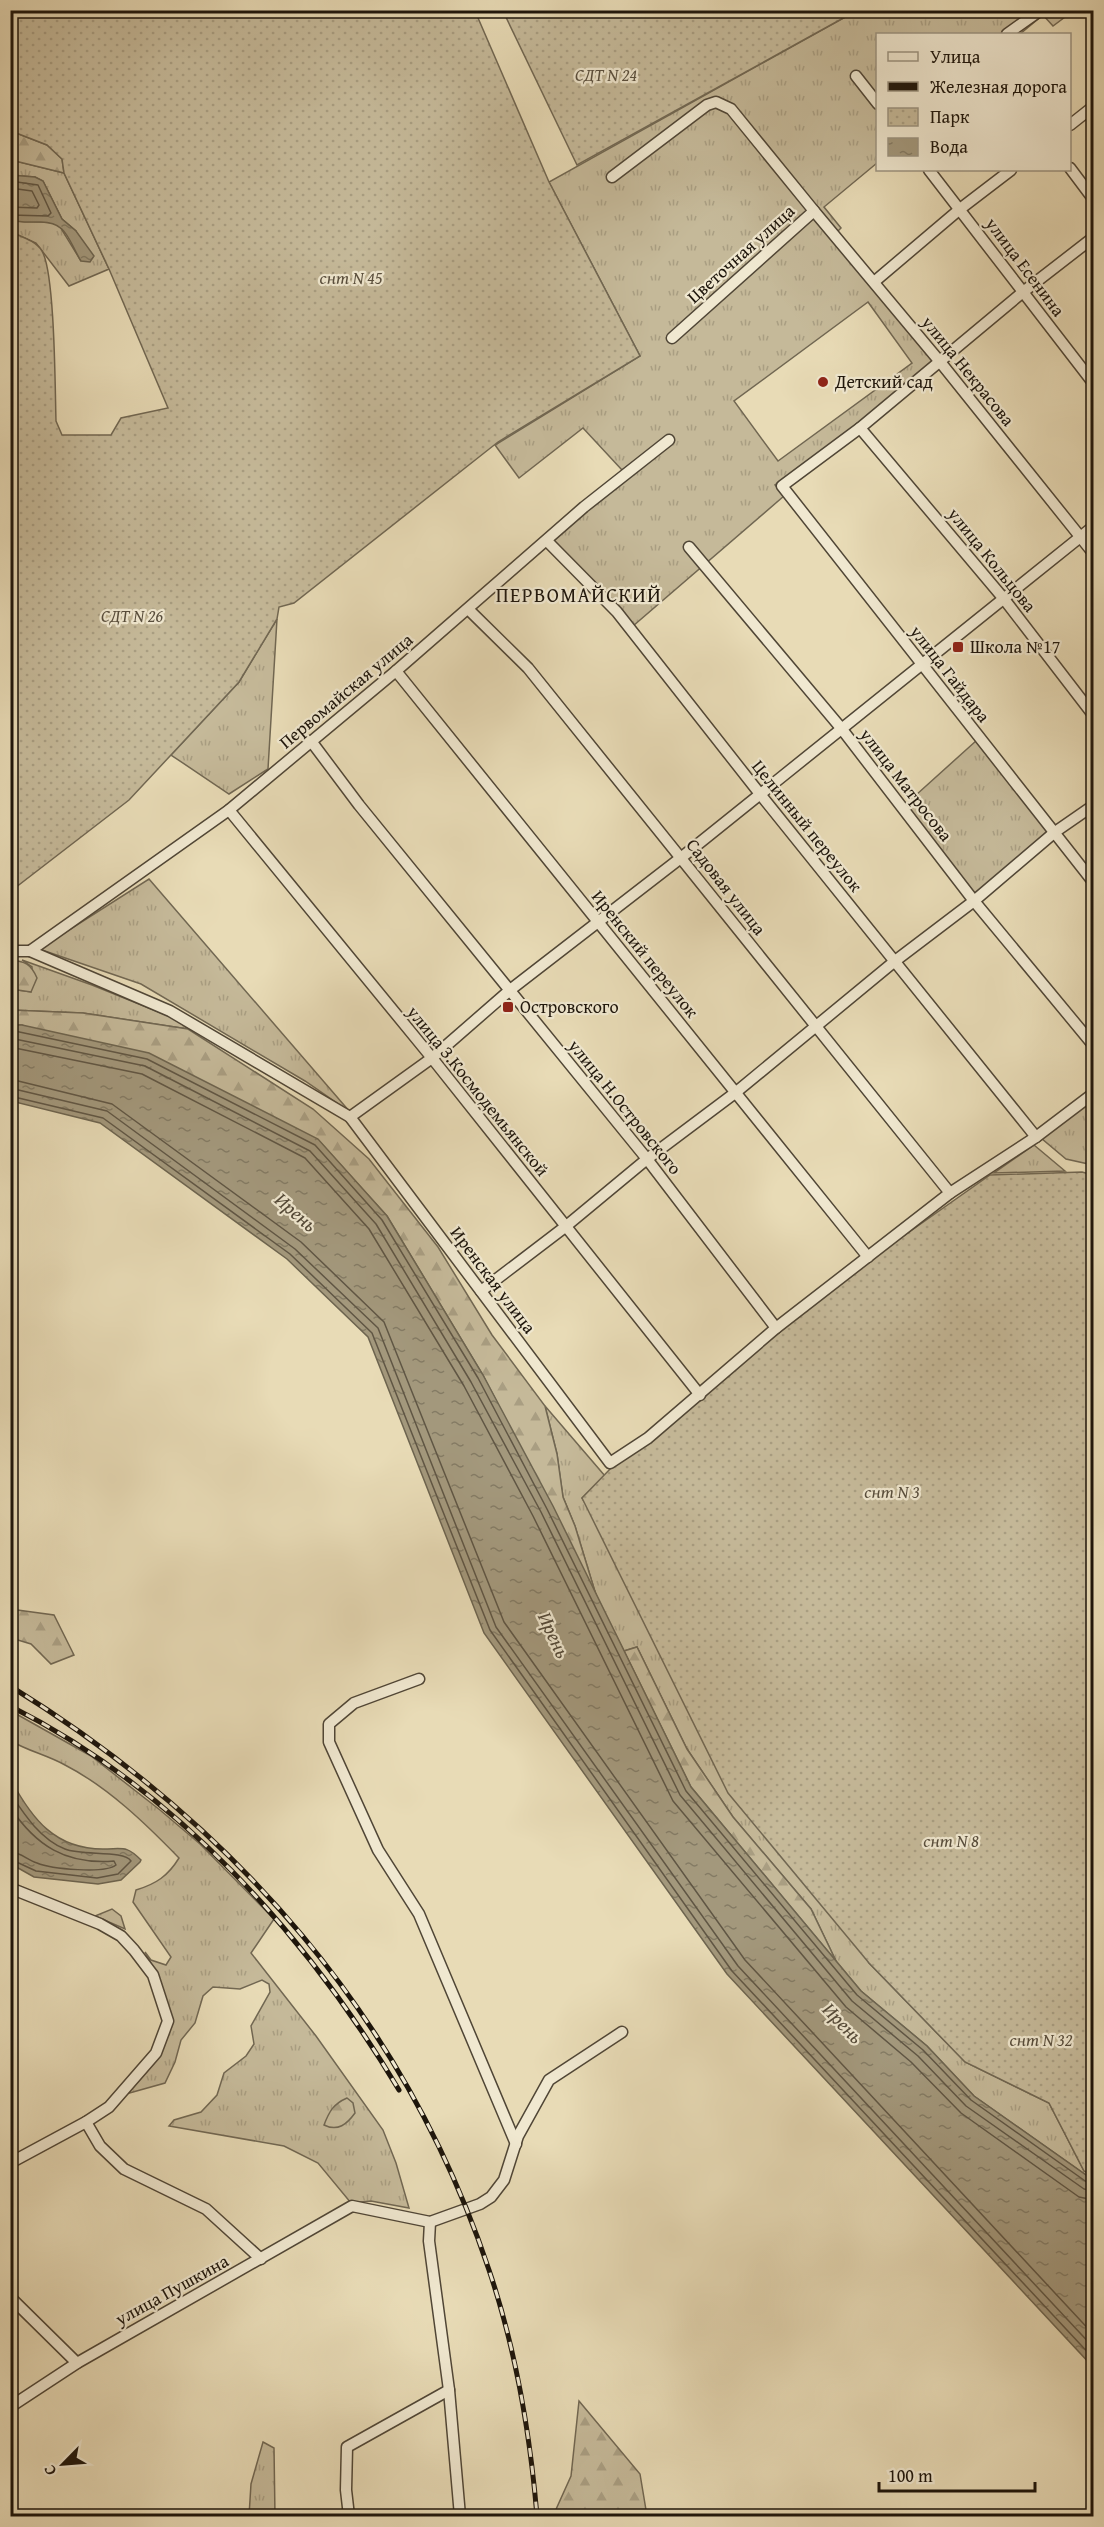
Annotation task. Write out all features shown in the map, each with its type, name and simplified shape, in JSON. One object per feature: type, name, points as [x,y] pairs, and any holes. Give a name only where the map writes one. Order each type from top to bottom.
[{"type":"street","points":[[1008,33],[1041,10]]},
{"type":"street","points":[[856,76],[876,101]]},
{"type":"street","name":"Цветочная улица","points":[[612,177],[707,105],[716,102],[731,109],[814,211],[672,338]]},
{"type":"street","points":[[1071,123],[1094,106]]},
{"type":"street","points":[[1071,169],[1094,200]]},
{"type":"street","name":"улица Есенина","points":[[930,171],[1094,384]]},
{"type":"street","points":[[874,282],[960,209],[1010,171]]},
{"type":"street","name":"улица Некрасова","points":[[814,211],[941,363],[1094,554]]},
{"type":"street","points":[[860,428],[941,363],[1023,292],[1094,237]]},
{"type":"street","name":"улица Гайдара","points":[[860,428],[782,486],[1094,883]]},
{"type":"street","name":"улица Кольцова","points":[[860,428],[1004,599],[1094,716]]},
{"type":"street","name":"Первомайская улица","points":[[30,951],[229,810],[396,671],[584,507],[669,440]]},
{"type":"street","points":[[10,951],[30,951],[170,1011],[350,1117],[432,1058],[510,990],[682,857],[1094,526]]},
{"type":"street","name":"Целинный переулок","points":[[547,541],[617,612],[1036,1137]]},
{"type":"street","name":"улица Матросова","points":[[688,547],[841,728],[974,901],[1094,1046]]},
{"type":"street","name":"Садовая улица","points":[[468,609],[528,668],[950,1193]]},
{"type":"street","name":"Иренский переулок","points":[[396,671],[868,1257]]},
{"type":"street","name":"улица Н.Островского","points":[[311,741],[359,806],[647,1159],[776,1328]]},
{"type":"street","points":[[481,1292],[647,1159],[735,1093],[895,961],[974,901],[1055,832],[1094,805]]},
{"type":"street","name":"улица З.Космодемьянской","points":[[229,810],[432,1058],[700,1395]]},
{"type":"street","points":[[700,1395],[776,1328],[950,1193],[1036,1137],[1094,1093]]},
{"type":"street","name":"Иренская улица","points":[[350,1117],[610,1463],[648,1438],[700,1395]]},
{"type":"street","points":[[419,1679],[354,1703],[329,1724],[329,1742],[378,1850],[419,1914],[516,2144]]},
{"type":"street","points":[[10,1888],[100,1924],[120,1936],[153,1975],[168,2021],[156,2053],[109,2107],[10,2163]]},
{"type":"street","points":[[460,2517],[449,2390],[429,2241],[430,2222],[480,2204],[499,2190],[516,2144],[549,2080],[622,2032]]},
{"type":"street","points":[[86,2122],[100,2146],[124,2169],[206,2209],[261,2259]]},
{"type":"street","name":"улица Пушкина","points":[[10,2407],[77,2363],[352,2206],[430,2222]]},
{"type":"street","points":[[10,2297],[77,2363]]},
{"type":"street","points":[[350,2517],[346,2490],[347,2447],[449,2390]]},
{"type":"green space","name":"снт N 45","points":[[11,10],[475,11],[549,182],[640,356],[498,442],[294,603],[279,607],[277,619],[239,682],[129,800],[11,891],[11,232],[36,244],[42,251],[46,263],[54,332],[56,421],[62,435],[111,435],[121,418],[168,408],[109,269],[64,173],[62,159],[47,145],[11,131]]},
{"type":"green space","name":"СДТ N 24","points":[[503,11],[856,11],[577,165]]},
{"type":"green space","points":[[856,11],[1073,11],[1053,26],[1043,15],[1021,33],[876,33],[876,164],[824,207],[841,228],[836,233],[939,360],[858,425],[775,485],[784,496],[633,626],[551,542],[667,436],[622,470],[583,428],[519,478],[495,445],[640,356],[549,182]],"holes":[[[868,302],[912,363],[778,461],[734,401]]]},
{"type":"green space","points":[[11,131],[47,145],[62,159],[64,173],[11,160]]},
{"type":"green space","points":[[11,160],[64,173],[109,269],[69,286],[36,243],[11,232],[11,220],[59,225],[81,261],[76,231],[62,219],[43,181],[35,177],[11,175]]},
{"type":"green space","points":[[277,619],[268,769],[229,794],[171,755],[239,682]]},
{"type":"green space","points":[[977,740],[1050,831],[975,896],[906,804]]},
{"type":"green space","points":[[149,879],[350,1112],[305,1081],[141,984],[39,949]]},
{"type":"green space","points":[[10,960],[24,962],[32,969],[37,978],[31,992],[11,989]]},
{"type":"green space","points":[[22,960],[176,1019],[188,1029],[83,1013],[11,1010],[11,989],[31,992],[32,967]]},
{"type":"green space","points":[[11,1010],[83,1013],[188,1029],[313,1109],[369,1159],[438,1247],[492,1335],[545,1406],[557,1454],[563,1497],[575,1526],[596,1595],[483,1375],[387,1216],[318,1140],[22,1025],[11,1025]]},
{"type":"green space","points":[[1093,1098],[1093,1165],[1066,1159],[1041,1138]]},
{"type":"green space","points":[[1034,1145],[1065,1171],[994,1173]]},
{"type":"green space","name":"снт N 3","points":[[1082,1172],[1093,1175],[1093,2175],[1084,2171],[1049,2103],[965,2062],[869,1963],[728,1793],[582,1498],[612,1467],[779,1330],[871,1259],[990,1175]]},
{"type":"green space","points":[[545,1406],[605,1476],[582,1498],[869,1963],[965,2062],[1049,2103],[1084,2171],[1093,2175],[1093,2180],[974,2096],[927,2046],[861,1991],[836,1961],[811,1909],[733,1817],[687,1749],[637,1647],[624,1651],[596,1595],[575,1526],[563,1497],[557,1454]]},
{"type":"green space","points":[[10,1609],[54,1615],[74,1655],[51,1664],[31,1644],[11,1638]]},
{"type":"green space","points":[[637,1647],[687,1749],[733,1817],[811,1909],[836,1961],[691,1787],[624,1651]]},
{"type":"green space","points":[[11,1711],[91,1756],[160,1810],[200,1844],[274,1919],[251,1953],[316,2036],[383,2130],[396,2163],[409,2208],[371,2201],[351,2203],[318,2163],[284,2146],[169,2126],[174,2120],[201,2112],[217,2095],[224,2073],[246,2056],[254,2044],[251,2026],[270,1992],[269,1984],[262,1980],[240,1989],[213,1987],[203,1996],[195,2023],[181,2040],[175,2062],[165,2083],[126,2094],[173,2023],[160,1981],[145,1952],[151,1960],[166,1965],[171,1957],[133,1902],[136,1890],[161,1878],[179,1858],[140,1819],[96,1784],[58,1762],[11,1741]]},
{"type":"green space","points":[[112,1909],[121,1916],[125,1929],[95,1916]]},
{"type":"green space","points":[[347,2098],[353,2103],[355,2113],[352,2117],[338,2127],[324,2125],[332,2109]]},
{"type":"green space","points":[[579,2401],[640,2474],[647,2516],[553,2516],[571,2476]]},
{"type":"green space","points":[[263,2442],[274,2448],[275,2516],[249,2516],[251,2484]]},
{"type":"water","points":[[10,175],[35,177],[43,181],[62,219],[76,231],[94,256],[90,262],[81,261],[66,233],[56,225],[11,220]]},
{"type":"water","name":"Ирень","points":[[10,1025],[22,1025],[149,1053],[318,1139],[387,1216],[483,1375],[553,1506],[691,1787],[861,1991],[927,2046],[974,2096],[1093,2180],[1093,2367],[727,1974],[484,1633],[368,1337],[287,1259],[100,1123],[11,1101]]},
{"type":"water","points":[[11,1780],[27,1807],[47,1829],[58,1837],[86,1848],[128,1850],[141,1860],[140,1862],[121,1880],[98,1884],[34,1877],[11,1864]]},
{"type":"railway","points":[[10,1686],[91,1740],[168,1800],[238,1865],[302,1935],[360,2011],[410,2092],[453,2178],[489,2270],[514,2361],[530,2454],[537,2516]]},
{"type":"railway","points":[[10,1706],[70,1740],[127,1779],[181,1823],[231,1870],[278,1921],[322,1975],[399,2090]]},
{"type":"place","name":"Детский сад","points":[[823,382]]},
{"type":"place","name":"Школа №17","points":[[958,647]]},
{"type":"place","name":"Островского","points":[[508,1007]]},
{"type":"district","name":"ПЕРВОМАЙСКИЙ","points":[[579,595]]},
{"type":"park label","name":"СДТ N 26","points":[[132,616]]},
{"type":"park label","name":"снт N 8","points":[[951,1841]]},
{"type":"park label","name":"снт N 32","points":[[1041,2040]]}]
